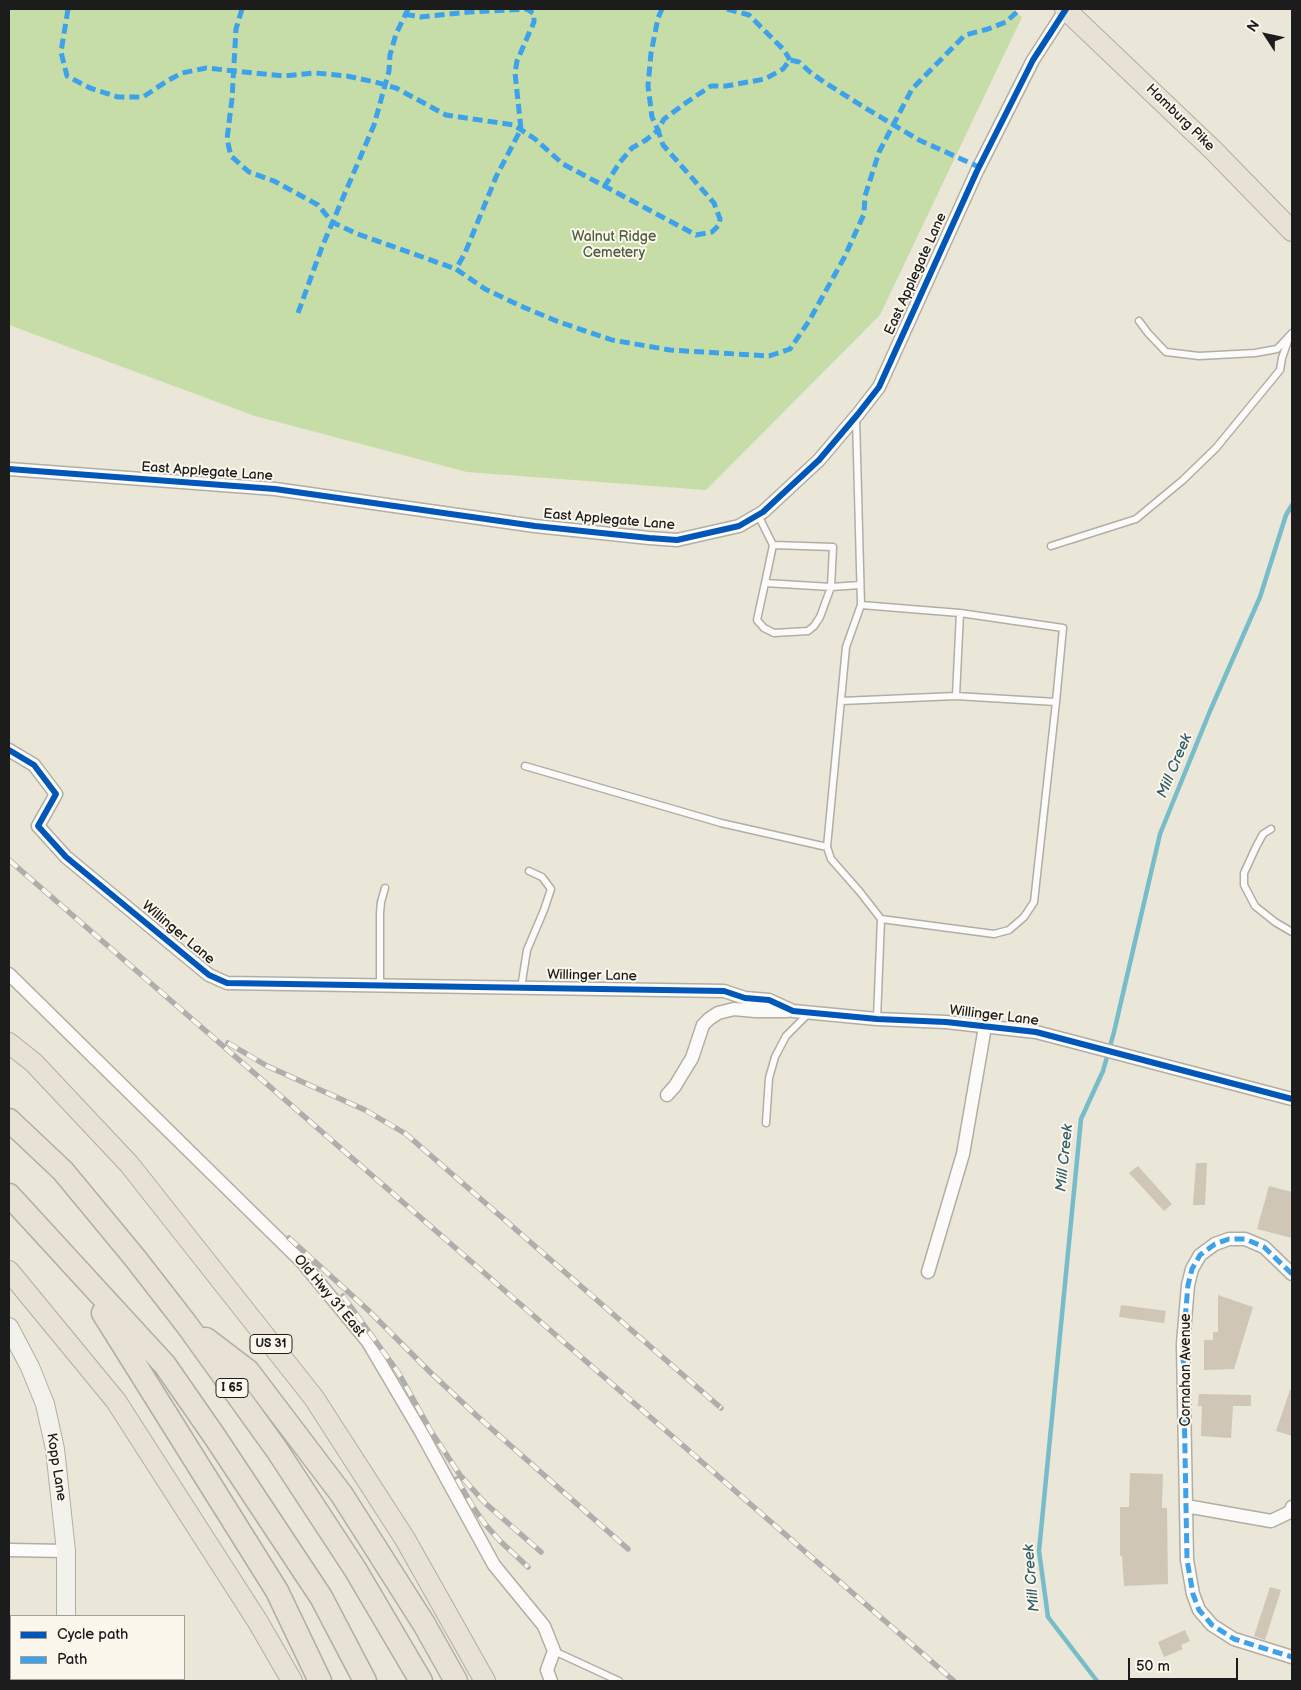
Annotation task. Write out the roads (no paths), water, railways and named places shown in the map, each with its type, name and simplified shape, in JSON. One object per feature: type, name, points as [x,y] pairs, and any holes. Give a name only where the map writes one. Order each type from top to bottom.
[{"type":"highway","name":"I 65","points":[[9,1120],[63,1170],[187,1325],[277,1450],[340,1545],[420,1681]]},
{"type":"highway","points":[[9,1194],[165,1365],[322,1597],[365,1681]]},
{"type":"highway","points":[[72,1264],[277,1591],[320,1681]]},
{"type":"highway","points":[[187,1325],[248,1371],[342,1495],[424,1624],[456,1681]]},
{"type":"main road","name":"Hamburg Pike","points":[[1066,9],[1213,150],[1292,231]]},
{"type":"main road","name":"US 31","points":[[9,1042],[34,1063],[129,1164],[314,1398],[405,1539],[485,1681]]},
{"type":"main road","points":[[9,1271],[116,1401],[258,1622],[292,1681]]},
{"type":"street","name":"East Applegate Lane","points":[[9,469],[276,489],[535,526],[677,540],[739,526],[758,515],[819,460],[879,387],[977,171],[1033,60],[1066,9]]},
{"type":"street","name":"Willinger Lane","points":[[9,750],[34,765],[56,794],[38,826],[66,857],[209,976],[227,983],[724,991],[745,998],[769,1000],[794,1011],[809,1013],[877,1019],[946,1022],[1036,1032],[1292,1099]]},
{"type":"street","name":"Old Hwy 31 East","points":[[9,974],[302,1262],[368,1342],[421,1432],[494,1565],[544,1626],[554,1651]]},
{"type":"street","points":[[667,1095],[682,1076],[692,1058],[703,1025],[718,1013],[734,1009],[794,1011]]},
{"type":"street","points":[[928,1272],[963,1154],[985,1027]]},
{"type":"street","name":"Cornahan Avenue","points":[[1292,1274],[1264,1247],[1245,1238],[1229,1239],[1215,1244],[1200,1255],[1192,1269],[1188,1285],[1183,1344],[1187,1560],[1193,1594],[1199,1610],[1212,1625],[1234,1639],[1292,1658]]},
{"type":"street","name":"Kopp Lane","points":[[9,1327],[18,1352],[30,1367],[47,1413],[57,1466],[66,1551],[66,1615]]},
{"type":"street","points":[[1186,1506],[1271,1521],[1290,1512],[1292,1508]]},
{"type":"street","points":[[9,1550],[66,1551]]},
{"type":"street","points":[[551,1681],[546,1670],[554,1651]]},
{"type":"lane","points":[[1139,320],[1148,334],[1166,352],[1199,356],[1255,354],[1277,349],[1291,335]]},
{"type":"lane","points":[[1051,546],[1136,519],[1183,480],[1216,448],[1280,370],[1282,358],[1291,335]]},
{"type":"lane","points":[[856,417],[861,605],[846,647],[826,847],[830,859],[881,919],[877,1019]]},
{"type":"lane","points":[[758,515],[774,545],[757,620],[764,628],[774,633],[808,631],[820,617],[831,587],[833,547],[774,545]]},
{"type":"lane","points":[[765,583],[831,587],[860,585]]},
{"type":"lane","points":[[861,605],[960,613],[1063,628],[1034,902],[1024,917],[1009,930],[994,934],[881,919]]},
{"type":"lane","points":[[956,696],[960,613]]},
{"type":"lane","points":[[841,701],[956,696],[1056,702]]},
{"type":"lane","points":[[525,766],[721,823],[826,847]]},
{"type":"lane","points":[[1271,829],[1263,834],[1256,847],[1244,873],[1244,885],[1255,906],[1275,922],[1292,932]]},
{"type":"lane","points":[[521,988],[527,950],[551,889],[542,877],[529,871]]},
{"type":"lane","points":[[380,985],[380,913],[385,888]]},
{"type":"lane","points":[[766,1123],[769,1078],[775,1057],[786,1036],[809,1013]]},
{"type":"lane","points":[[554,1651],[618,1681]]},
{"type":"waterway","name":"Mill Creek","points":[[1097,1681],[1048,1617],[1039,1551],[1081,1119],[1103,1071],[1114,1032],[1160,834],[1210,711],[1260,597],[1286,515],[1292,505]]},
{"type":"railway","points":[[9,860],[954,1681]]},
{"type":"railway","points":[[228,1043],[267,1066],[365,1110],[406,1134],[721,1408]]},
{"type":"railway","points":[[289,1238],[368,1310],[477,1416],[628,1549]]},
{"type":"railway","points":[[343,1296],[398,1372],[432,1433],[460,1475],[485,1503],[541,1552]]},
{"type":"railway","points":[[457,1479],[485,1524],[528,1567]]},
{"type":"park label","name":"Walnut Ridge Cemetery","points":[[614,246]]}]
